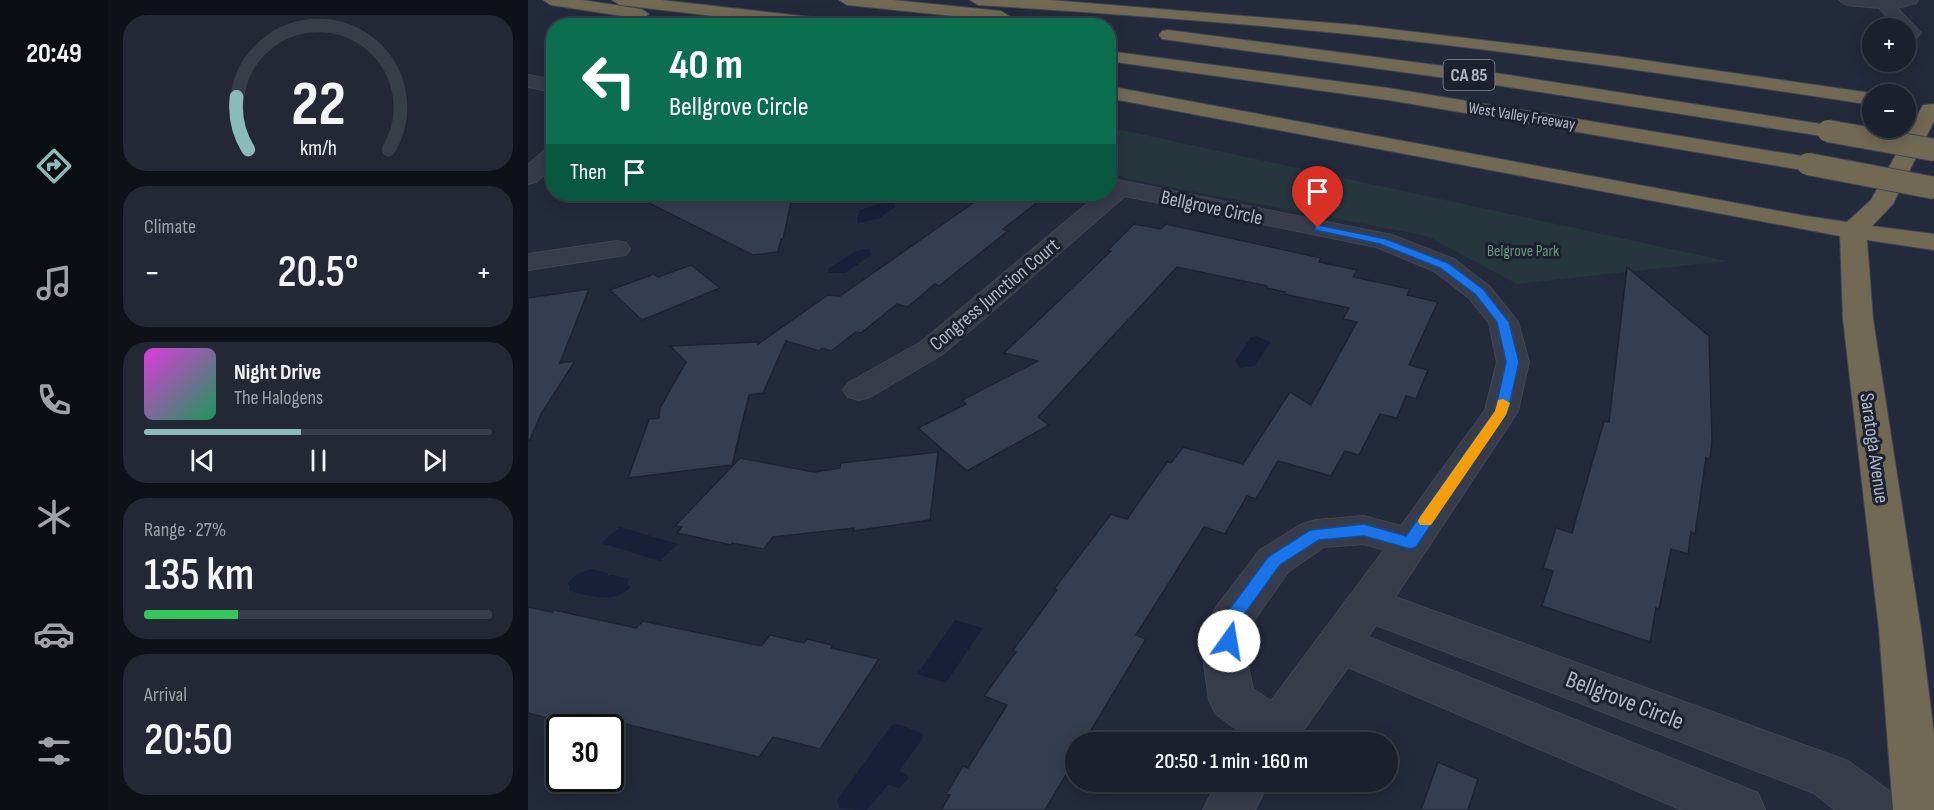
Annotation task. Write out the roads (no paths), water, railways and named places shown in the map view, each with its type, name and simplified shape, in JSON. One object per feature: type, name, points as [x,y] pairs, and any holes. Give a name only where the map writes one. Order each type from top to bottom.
[{"type":"highway","points":[[551,0],[662,18]]},
{"type":"highway","points":[[620,0],[777,18]]},
{"type":"highway","points":[[847,0],[1016,18]]},
{"type":"highway","points":[[978,0],[1202,16],[1386,33],[1637,64],[1862,98]]},
{"type":"highway","name":"West Valley Freeway","points":[[1154,33],[1488,78],[1828,131],[1934,150]]},
{"type":"highway","name":"West Valley Freeway","points":[[1116,57],[1291,80],[1510,113],[1934,188]]},
{"type":"highway","points":[[1116,94],[1806,224],[1934,242]]},
{"type":"highway","points":[[1852,230],[1881,204],[1926,108]]},
{"type":"highway","name":"Saratoga Avenue","points":[[1852,230],[1858,319],[1900,630],[1918,810]]},
{"type":"street","points":[[1847,0],[1884,4],[1910,0]]},
{"type":"street","points":[[1884,4],[1898,18]]},
{"type":"street","points":[[528,81],[546,84]]},
{"type":"street","points":[[528,177],[546,161]]},
{"type":"street","name":"Bellgrove Circle","points":[[1116,186],[1383,241],[1444,265],[1479,292],[1503,322],[1513,362],[1501,411],[1340,644],[1276,732]]},
{"type":"street","name":"Congress Junction Court","points":[[859,390],[932,348],[1097,201]]},
{"type":"street","points":[[528,262],[617,249]]},
{"type":"street","name":"Bellgrove Circle","points":[[1267,732],[1232,700],[1226,665],[1232,618],[1274,561],[1316,534],[1364,530],[1410,543]]},
{"type":"street","name":"Bellgrove Circle","points":[[1368,604],[1831,777],[1874,810]]},
{"type":"street","points":[[1340,644],[1740,810]]},
{"type":"street","points":[[1227,810],[1238,792]]},
{"type":"water","points":[[885,202],[894,202],[895,207],[878,219],[858,223],[860,210]]},
{"type":"water","points":[[867,249],[873,254],[845,273],[829,273],[828,269],[856,251]]},
{"type":"water","points":[[1256,336],[1271,342],[1255,366],[1240,368],[1235,361],[1251,337]]},
{"type":"water","points":[[620,527],[678,544],[660,561],[601,543]]},
{"type":"water","points":[[591,569],[608,573],[608,576],[629,579],[627,584],[631,587],[617,596],[602,598],[569,591],[568,583],[577,574]]},
{"type":"water","points":[[955,620],[983,628],[946,683],[917,674]]},
{"type":"water","points":[[897,724],[922,733],[923,738],[899,771],[908,775],[908,779],[899,788],[888,785],[867,810],[839,808],[837,800],[891,726]]},
{"type":"park label","name":"Belgrove Park","points":[[1523,250]]}]
